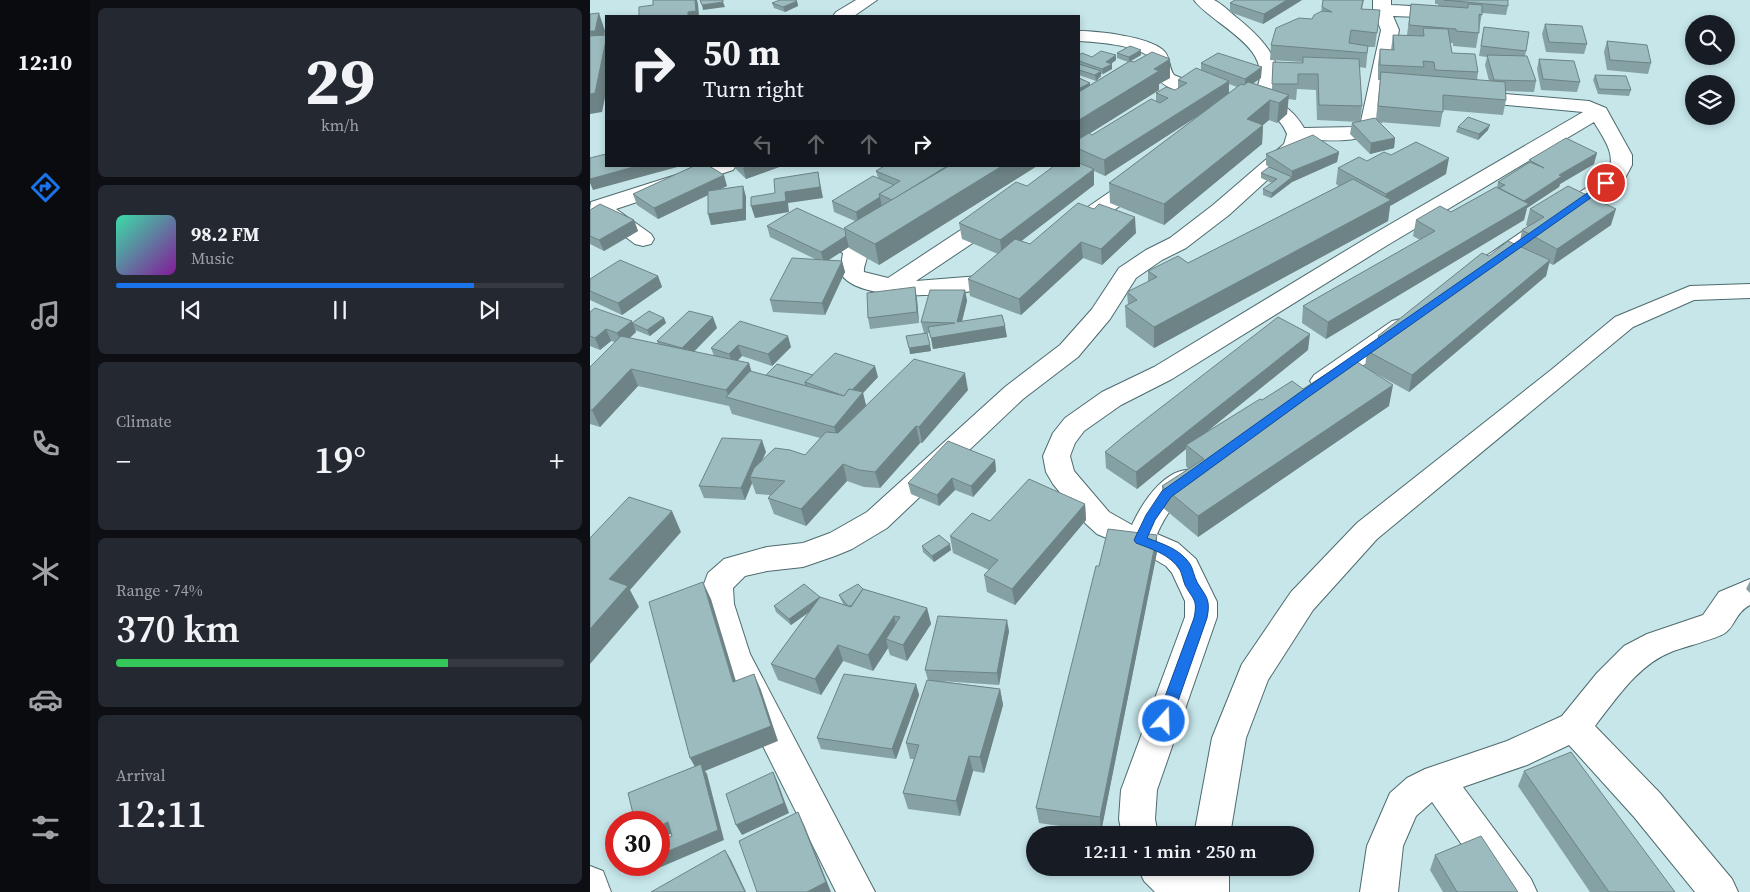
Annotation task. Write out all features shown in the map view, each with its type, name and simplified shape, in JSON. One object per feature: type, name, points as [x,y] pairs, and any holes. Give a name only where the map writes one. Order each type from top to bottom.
[{"type":"street","points":[[844,15],[868,0]]},
{"type":"street","points":[[1202,0],[1250,37],[1263,54],[1270,80],[1266,91],[1246,107]]},
{"type":"street","points":[[1297,134],[1358,133],[1371,122],[1388,90],[1390,30],[1382,5],[1421,6],[1440,20],[1460,22]]},
{"type":"street","points":[[856,892],[734,656],[718,604],[716,592],[719,582],[735,567],[767,559],[803,555],[841,542],[877,520],[1014,393],[1069,351],[1101,314],[1127,273],[1154,255],[1178,243],[1221,210],[1293,146],[1297,134],[1291,120],[1267,104],[1246,107],[1181,93],[1163,74],[1162,63],[1151,62],[1147,48],[1104,38],[1080,36]]},
{"type":"street","points":[[1080,50],[1104,38]]},
{"type":"street","points":[[1447,96],[1583,106],[1599,112],[1622,155],[1622,165],[1617,176],[1466,281]]},
{"type":"street","points":[[1138,826],[1138,790],[1201,618],[1203,605],[1200,594],[1191,584],[1185,566],[1168,550],[1123,536],[1105,525],[1060,472],[1057,452],[1065,433],[1075,424],[1127,389],[1163,373],[1386,236],[1577,123],[1599,112]]},
{"type":"street","points":[[594,205],[723,167]]},
{"type":"street","points":[[1058,238],[1156,170]]},
{"type":"street","points":[[594,205],[643,239]]},
{"type":"street","points":[[891,287],[1014,205]]},
{"type":"street","points":[[811,227],[861,244],[852,267],[853,275],[860,279],[891,287],[920,289],[979,284]]},
{"type":"street","points":[[1214,826],[1229,738],[1254,674],[1302,601],[1367,531],[1553,382],[1624,322],[1690,293],[1750,291]]},
{"type":"street","points":[[1303,396],[1417,315]]},
{"type":"street","points":[[1140,540],[1150,518],[1167,494],[1207,465]]},
{"type":"street","points":[[1378,892],[1385,846],[1403,805],[1420,790],[1437,780],[1516,754],[1574,727],[1609,683],[1635,656],[1658,644],[1714,624],[1730,601],[1750,591]]},
{"type":"street","points":[[1574,727],[1647,805],[1719,892]]},
{"type":"street","points":[[1437,780],[1518,892]]},
{"type":"street","points":[[1165,876],[1186,892]]},
{"type":"street","points":[[1210,892],[1211,876]]},
{"type":"street","points":[[590,884],[592,892]]},
{"type":"building","points":[[653,0],[695,0],[696,11],[688,12],[688,15],[639,15],[639,7],[653,5]]},
{"type":"building","points":[[700,0],[723,0],[723,2],[702,5]]},
{"type":"building","points":[[780,0],[797,1],[783,7],[772,3]]},
{"type":"building","points":[[1235,0],[1287,0],[1264,14],[1230,3]]},
{"type":"building","points":[[1323,0],[1363,0],[1361,9],[1380,10],[1377,33],[1351,30],[1349,43],[1368,46],[1367,53],[1271,45],[1276,28],[1299,18],[1312,19],[1314,15],[1322,11],[1332,12],[1322,7]]},
{"type":"building","points":[[1444,0],[1508,0],[1508,6]]},
{"type":"building","points":[[1411,4],[1468,8],[1468,4],[1482,5],[1482,15],[1479,14],[1479,33],[1409,25]]},
{"type":"building","points":[[599,13],[595,31],[590,31],[590,14]]},
{"type":"building","points":[[1545,24],[1582,26],[1587,44],[1549,42]]},
{"type":"building","points":[[1484,27],[1529,32],[1526,51],[1481,46]]},
{"type":"building","points":[[1423,28],[1448,29],[1452,53],[1475,54],[1478,72],[1435,70],[1434,62],[1423,61],[1424,67],[1380,65],[1380,49],[1394,50],[1393,35],[1424,36]]},
{"type":"building","points":[[605,35],[605,45],[595,93],[590,94],[590,36]]},
{"type":"building","points":[[1607,41],[1647,45],[1651,63],[1610,60]]},
{"type":"building","points":[[1130,46],[1141,50],[1129,57],[1117,53]]},
{"type":"building","points":[[1101,51],[1116,55],[1106,62],[1112,64],[1102,69],[1080,61],[1080,54],[1082,53],[1092,57]]},
{"type":"building","points":[[1152,52],[1170,59],[1154,69],[1159,71],[1080,119],[1080,91],[1130,61],[1134,62]]},
{"type":"building","points":[[1218,53],[1262,67],[1245,79],[1201,63]]},
{"type":"building","points":[[1487,55],[1527,56],[1536,81],[1494,80]]},
{"type":"building","points":[[1303,57],[1359,59],[1362,106],[1319,105],[1318,74],[1298,74],[1298,84],[1272,84],[1273,62],[1303,63]]},
{"type":"building","points":[[1539,59],[1574,61],[1580,82],[1543,79]]},
{"type":"building","points":[[1080,64],[1101,71],[1095,75],[1080,70]]},
{"type":"building","points":[[1196,68],[1229,81],[1104,160],[1080,149],[1080,138],[1089,133],[1092,135],[1151,99],[1160,103],[1168,98],[1156,93],[1166,87],[1175,90],[1187,83],[1178,80]]},
{"type":"building","points":[[1381,72],[1505,82],[1506,100],[1443,95],[1443,112],[1378,106]]},
{"type":"building","points":[[1595,75],[1626,76],[1631,90],[1599,89]]},
{"type":"building","points":[[1080,78],[1090,83],[1080,88]]},
{"type":"building","points":[[1248,82],[1289,95],[1279,103],[1270,100],[1247,119],[1263,125],[1164,204],[1109,183],[1241,84],[1244,85]]},
{"type":"building","points":[[1468,117],[1490,125],[1479,134],[1458,127]]},
{"type":"building","points":[[1375,118],[1395,138],[1371,143],[1352,123]]},
{"type":"building","points":[[1313,135],[1339,152],[1292,171],[1266,154]]},
{"type":"building","points":[[1566,138],[1597,153],[1559,175],[1562,176],[1524,201],[1499,188],[1505,185],[1498,182],[1530,162],[1544,168],[1529,160]]},
{"type":"building","points":[[1416,142],[1449,158],[1386,194],[1338,168],[1359,157],[1367,161],[1384,152],[1391,155]]},
{"type":"building","points":[[605,154],[605,167],[633,167],[590,179],[590,158]]},
{"type":"building","points":[[1080,163],[1094,169],[1000,240],[959,223],[1016,182],[1027,186],[1053,167],[1080,167]]},
{"type":"building","points":[[692,167],[711,167],[724,175],[654,208],[633,194]]},
{"type":"building","points":[[882,167],[945,167],[892,200],[879,194],[900,181],[876,171]]},
{"type":"building","points":[[947,167],[1000,167],[875,244],[844,228]]},
{"type":"building","points":[[1269,167],[1292,177],[1272,193],[1263,189],[1277,179],[1261,173]]},
{"type":"building","points":[[818,172],[820,187],[785,192],[786,201],[751,206],[751,197],[775,193],[774,179]]},
{"type":"building","points":[[873,176],[894,185],[879,194],[880,197],[856,212],[832,201]]},
{"type":"building","points":[[1353,179],[1391,200],[1154,327],[1125,306],[1137,300],[1127,292],[1157,277],[1148,271],[1178,256],[1188,263]]},
{"type":"building","points":[[743,186],[743,209],[708,214],[708,191]]},
{"type":"building","points":[[1568,186],[1616,209],[1557,249],[1522,230],[1544,217],[1530,209]]},
{"type":"building","points":[[1496,187],[1529,204],[1328,322],[1303,306],[1435,231],[1416,220],[1440,206],[1451,212]]},
{"type":"building","points":[[1078,203],[1094,209],[1099,204],[1135,217],[1101,249],[1081,242],[1019,299],[968,279],[1015,239],[1030,244]]},
{"type":"building","points":[[600,204],[634,220],[599,240],[590,236],[590,210]]},
{"type":"building","points":[[797,208],[845,230],[846,236],[821,252],[767,226]]},
{"type":"building","points":[[1508,241],[1550,260],[1412,375],[1367,351],[1382,339],[1378,336],[1482,253],[1489,256]]},
{"type":"building","points":[[792,258],[842,261],[822,303],[770,300]]},
{"type":"building","points":[[620,260],[658,276],[618,303],[590,291],[590,279]]},
{"type":"building","points":[[915,287],[917,312],[868,318],[867,293]]},
{"type":"building","points":[[930,290],[965,290],[957,322],[1002,315],[1005,326],[931,338],[928,327],[955,323],[921,322]]},
{"type":"building","points":[[595,308],[632,321],[617,333],[606,329],[595,338],[590,336],[590,312]]},
{"type":"building","points":[[649,311],[664,318],[647,330],[632,323]]},
{"type":"building","points":[[689,311],[713,317],[682,348],[657,341]]},
{"type":"building","points":[[1278,317],[1310,334],[1136,472],[1105,452],[1124,436]]},
{"type":"building","points":[[740,321],[788,336],[768,354],[738,345],[729,354],[711,348]]},
{"type":"building","points":[[927,333],[930,345],[909,348],[906,336]]},
{"type":"building","points":[[621,336],[749,363],[726,390],[631,369],[590,410],[590,367]]},
{"type":"building","points":[[835,353],[875,366],[852,390],[849,389],[844,396],[805,382]]},
{"type":"building","points":[[1351,358],[1393,385],[1198,516],[1162,486],[1204,459],[1186,445],[1292,381],[1303,389]]},
{"type":"building","points":[[914,359],[965,373],[919,427],[916,426],[875,472],[859,470],[843,464],[801,509],[768,498],[785,481],[750,477],[754,468],[775,448],[805,455],[826,432],[838,433]]},
{"type":"building","points":[[777,364],[813,375],[805,382],[806,386],[766,375]]},
{"type":"building","points":[[750,371],[844,396],[849,389],[863,392],[834,427],[726,397]]},
{"type":"building","points":[[722,438],[762,440],[741,488],[699,486]]},
{"type":"building","points":[[948,441],[995,460],[971,486],[952,478],[937,495],[908,483]]},
{"type":"building","points":[[1029,479],[1085,504],[1012,589],[984,575],[998,560],[950,536],[972,513],[990,521]]},
{"type":"building","points":[[629,497],[672,511],[609,579],[628,586],[590,629],[590,538]]},
{"type":"building","points":[[1108,529],[1157,535],[1100,817],[1036,808],[1096,566],[1099,566]]},
{"type":"building","points":[[939,535],[950,544],[932,556],[922,546]]},
{"type":"building","points":[[703,582],[733,682],[754,674],[771,726],[690,758],[649,602]]},
{"type":"building","points":[[804,584],[820,597],[789,619],[774,606]]},
{"type":"building","points":[[858,584],[863,589],[852,605],[848,606],[839,595]]},
{"type":"building","points":[[863,589],[927,608],[903,645],[886,639],[900,617],[894,616],[868,655],[838,645],[815,679],[771,664],[820,597],[851,607]]},
{"type":"building","points":[[938,616],[1007,620],[997,673],[925,670]]},
{"type":"building","points":[[844,674],[916,684],[892,749],[817,738]]},
{"type":"building","points":[[927,680],[1000,689],[980,757],[969,756],[956,801],[903,793],[919,745],[906,743]]},
{"type":"building","points":[[1571,752],[1675,892],[1609,892],[1524,771]]},
{"type":"building","points":[[701,764],[718,830],[670,850],[670,837],[672,836],[670,811],[632,811],[628,793]]},
{"type":"building","points":[[773,772],[784,803],[736,825],[726,794]]},
{"type":"building","points":[[798,812],[826,882],[807,892],[757,892],[739,841]]},
{"type":"building","points":[[1481,836],[1518,892],[1457,892],[1435,855]]},
{"type":"building","points":[[725,850],[745,892],[651,892]]},
{"type":"route","points":[[1164,721],[1201,618],[1203,605],[1200,594],[1191,584],[1185,566],[1168,550],[1140,540],[1150,518],[1167,494],[1606,183]]}]
